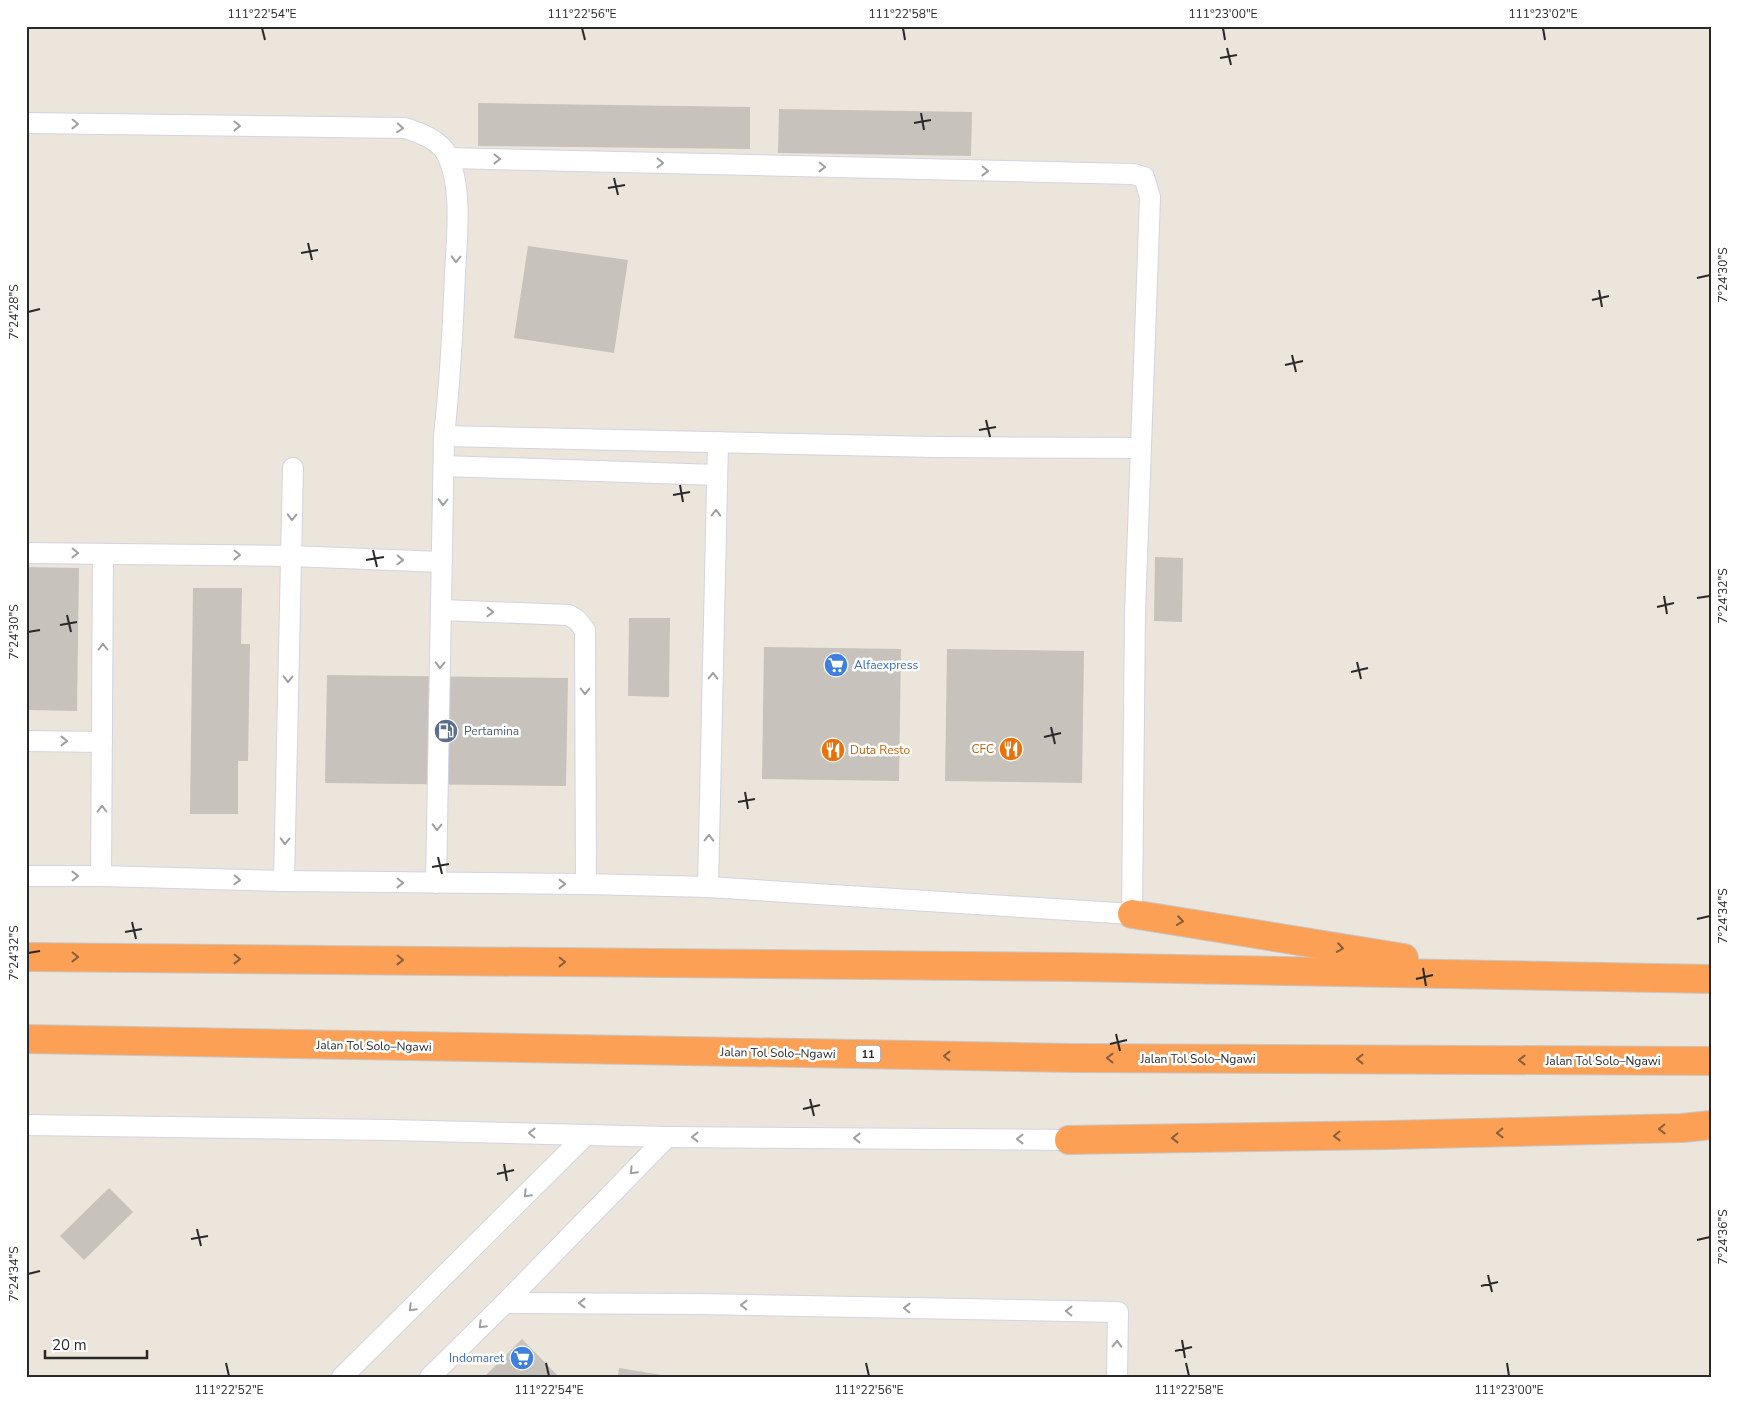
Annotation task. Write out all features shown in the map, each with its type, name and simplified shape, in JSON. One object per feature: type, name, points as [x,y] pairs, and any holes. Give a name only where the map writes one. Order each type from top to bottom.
[{"type":"highway","points":[[1132,914],[1499,974]]},
{"type":"highway","points":[[26,957],[1042,966],[1711,979]]},
{"type":"highway","name":"Jalan Tol Solo–Ngawi","points":[[26,1039],[1073,1058],[1711,1061]]},
{"type":"highway","points":[[1069,1140],[1388,1135],[1711,1126]]},
{"type":"lane","points":[[26,123],[405,128],[425,135],[445,150],[454,172],[458,219],[452,367],[444,436],[436,883]]},
{"type":"lane","points":[[26,876],[102,876],[284,882],[586,884],[708,887],[1132,914],[1135,612],[1150,197],[1144,177],[1133,174],[449,158]]},
{"type":"lane","points":[[444,436],[933,447],[1141,448]]},
{"type":"lane","points":[[708,887],[718,442]]},
{"type":"lane","points":[[444,466],[717,475]]},
{"type":"lane","points":[[284,882],[293,468]]},
{"type":"lane","points":[[26,553],[291,556],[442,562]]},
{"type":"lane","points":[[102,876],[103,554]]},
{"type":"lane","points":[[441,610],[569,615],[577,620],[585,630],[586,884]]},
{"type":"lane","points":[[26,741],[102,742]]},
{"type":"lane","points":[[26,1125],[667,1137],[1069,1140]]},
{"type":"lane","points":[[342,1377],[586,1135]]},
{"type":"lane","points":[[430,1377],[667,1137]]},
{"type":"lane","points":[[505,1303],[698,1304],[1118,1312],[1117,1377]]},
{"type":"building","points":[[478,103],[750,107],[750,149],[478,146]]},
{"type":"building","points":[[779,109],[972,112],[971,156],[778,153]]},
{"type":"building","points":[[528,246],[628,260],[614,353],[514,338]]},
{"type":"building","points":[[1155,557],[1183,558],[1182,622],[1154,621]]},
{"type":"building","points":[[26,567],[79,568],[77,711],[26,710]]},
{"type":"building","points":[[193,588],[242,588],[241,644],[250,644],[248,761],[238,761],[238,814],[190,814]]},
{"type":"building","points":[[629,618],[670,618],[669,697],[628,696]]},
{"type":"building","points":[[764,647],[901,649],[899,781],[762,779]]},
{"type":"building","points":[[947,649],[1084,651],[1082,783],[945,781]]},
{"type":"building","name":"Pertamina","points":[[327,675],[568,678],[566,786],[325,783]]},
{"type":"building","points":[[109,1188],[133,1212],[84,1260],[60,1236]]},
{"type":"building","name":"Indomaret","points":[[522,1339],[559,1377],[484,1377]]},
{"type":"building","points":[[619,1368],[668,1376],[668,1377],[618,1377]]},
{"type":"place","name":"Alfaexpress","points":[[836,665]]},
{"type":"place","name":"Pertamina","points":[[446,731]]},
{"type":"place","name":"CFC","points":[[1011,749]]},
{"type":"place","name":"Duta Resto","points":[[833,750]]},
{"type":"place","name":"Indomaret","points":[[522,1358]]}]
